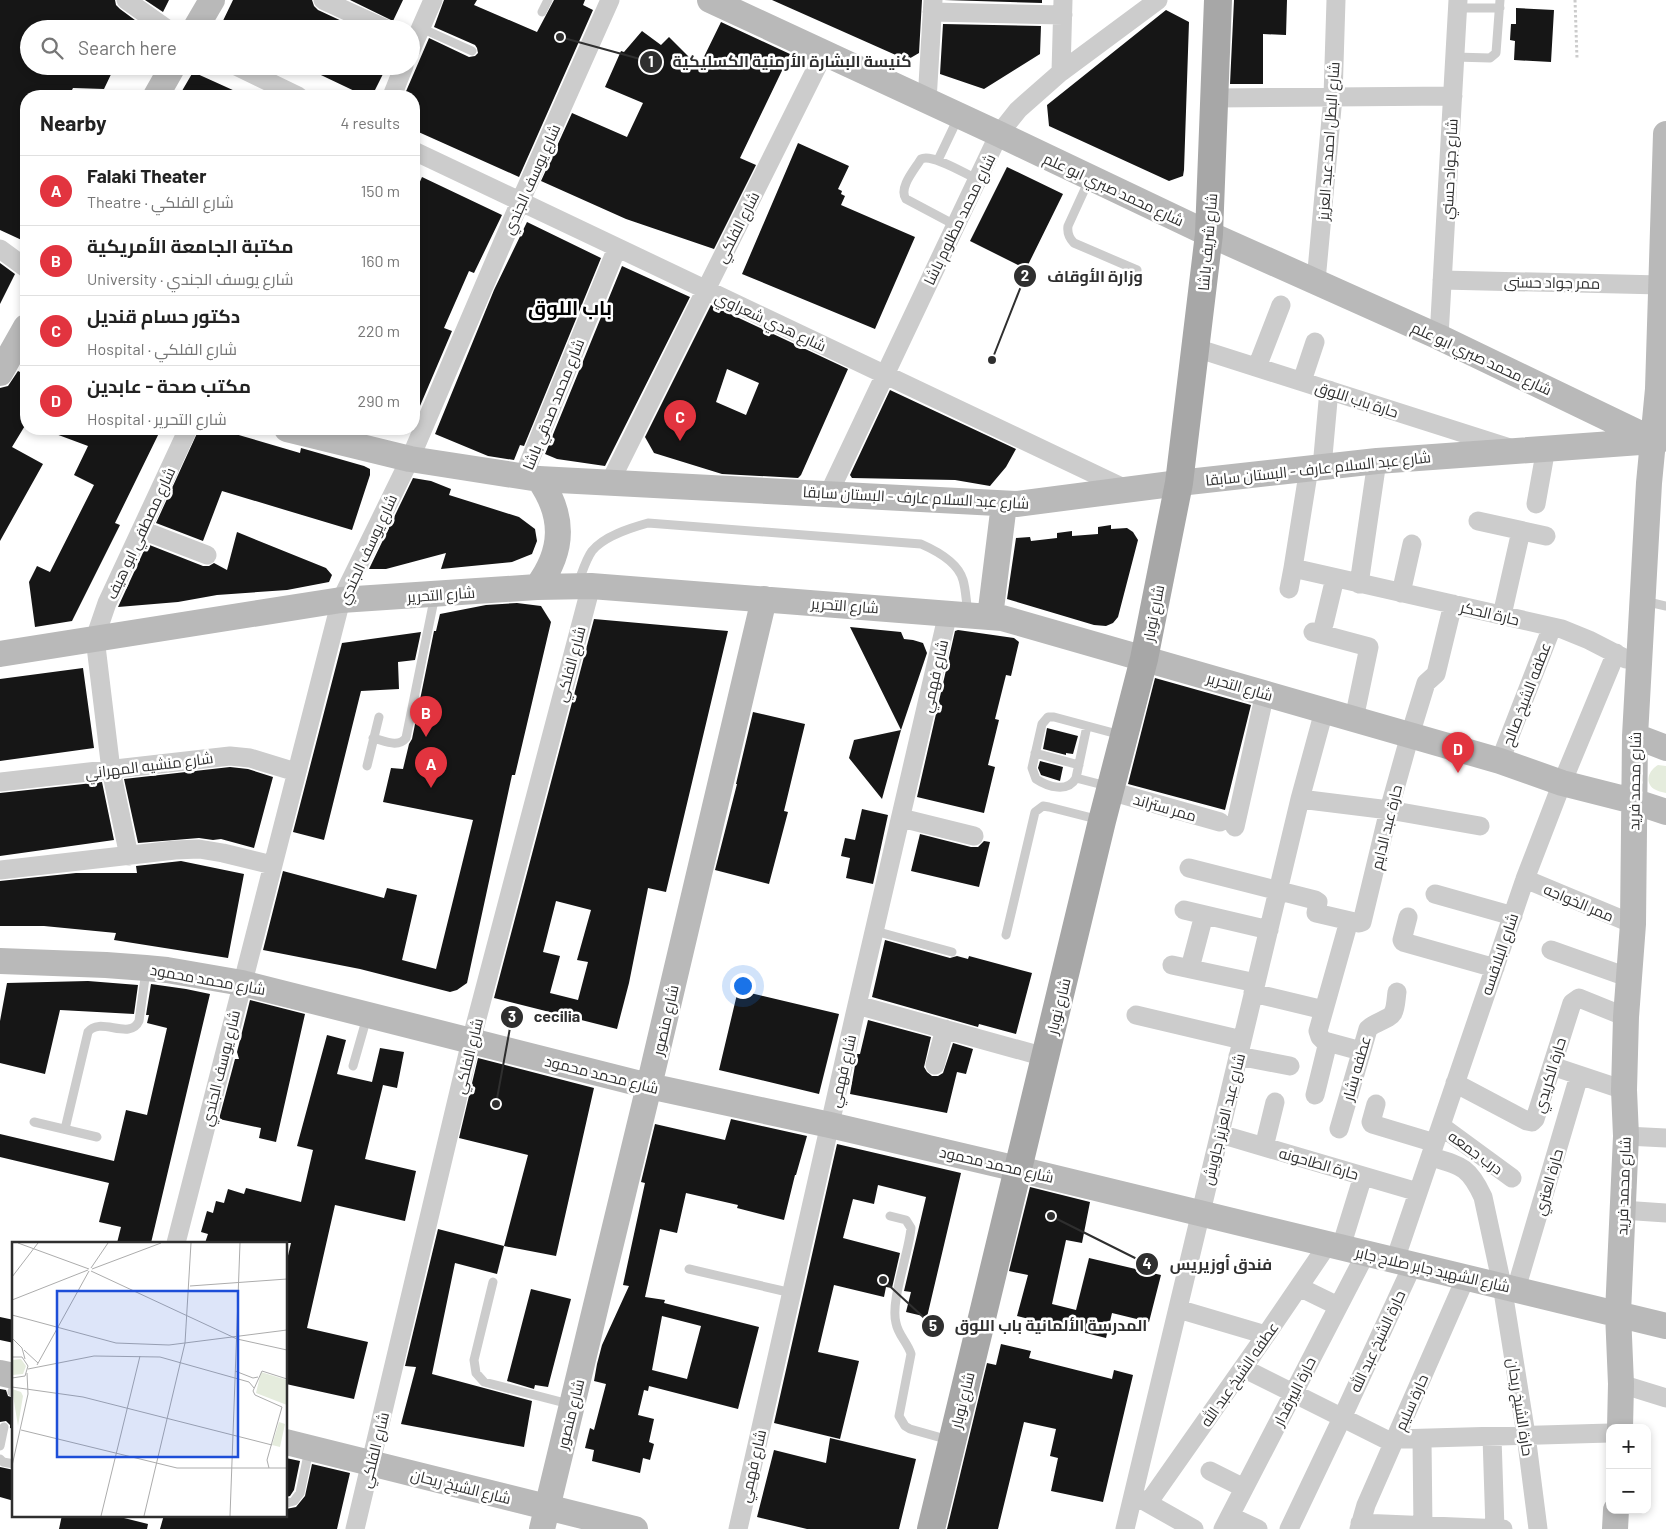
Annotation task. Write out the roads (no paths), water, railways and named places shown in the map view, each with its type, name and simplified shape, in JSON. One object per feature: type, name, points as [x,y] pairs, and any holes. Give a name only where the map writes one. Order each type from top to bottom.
[{"type":"main road","name":"شارع شريف باشا","points":[[1179,483],[1209,234],[1218,0]]},
{"type":"main road","name":"شارع نوبار","points":[[931,1529],[1102,821],[1144,659],[1179,483]]},
{"type":"street","points":[[126,0],[154,20]]},
{"type":"street","points":[[200,20],[212,0]]},
{"type":"street","points":[[323,0],[366,20]]},
{"type":"street","points":[[420,29],[433,0]]},
{"type":"street","name":"شارع يوسف الجندي","points":[[176,1242],[341,600],[410,459],[520,202],[610,0]]},
{"type":"street","name":"شارع محمد مظلوم باشا","points":[[829,493],[1000,134],[1018,110],[1061,72],[1158,0]]},
{"type":"street","name":"شارع البطل احمد عبد العزيز","points":[[1316,281],[1333,97],[1336,0]]},
{"type":"street","name":"شارع محمد صبري ابو علم","points":[[716,1],[1209,234],[1439,337],[1662,441]]},
{"type":"street","name":"شارع جواد حسني","points":[[1439,337],[1458,4]]},
{"type":"street","points":[[927,101],[932,6],[1063,8],[1061,72]]},
{"type":"street","name":"شارع الفلكي","points":[[610,482],[824,53]]},
{"type":"street","points":[[159,90],[168,75]]},
{"type":"street","points":[[247,75],[262,88]]},
{"type":"street","points":[[394,90],[400,75]]},
{"type":"street","points":[[1214,98],[1453,96]]},
{"type":"street","name":"شارع محمد فريد","points":[[1620,1424],[1621,1384],[1618,1313],[1626,1136],[1624,1090],[1626,1017],[1633,924],[1635,736],[1628,659],[1654,603],[1649,483],[1662,441],[1663,318],[1661,285],[1666,134]]},
{"type":"street","name":"شارع هدي شعراوي","points":[[420,154],[1128,490]]},
{"type":"street","name":"شارع محمد صدقي باشا","points":[[531,478],[617,248]]},
{"type":"street","points":[[0,249],[20,264]]},
{"type":"street","name":"ممر جواد حسنى","points":[[1442,280],[1661,285]]},
{"type":"street","points":[[1257,367],[1281,305]]},
{"type":"street","points":[[0,373],[17,342]]},
{"type":"street","points":[[1302,381],[1315,342]]},
{"type":"street","name":"حارة باب اللوق","points":[[1196,348],[1517,450]]},
{"type":"street","points":[[1289,589],[1330,390]]},
{"type":"street","name":"شارع مصطفي ابو هيف","points":[[95,638],[107,603],[185,435]]},
{"type":"street","name":"شارع عبد السلام عارف - البستان سابقا","points":[[312,435],[410,459],[531,478],[1004,504],[1035,503],[1179,483],[1377,460],[1662,441]]},
{"type":"street","points":[[1536,504],[1546,448]]},
{"type":"street","points":[[1359,584],[1377,460]]},
{"type":"street","points":[[531,478],[548,491],[554,504],[558,533],[552,562],[546,575],[537,587]]},
{"type":"street","points":[[969,615],[1004,504]]},
{"type":"street","points":[[1478,521],[1546,536]]},
{"type":"street","points":[[142,530],[207,555]]},
{"type":"street","points":[[1502,615],[1521,530]]},
{"type":"street","points":[[1401,593],[1412,544]]},
{"type":"street","name":"حارة الحكر","points":[[1292,568],[1575,633],[1628,659]]},
{"type":"street","points":[[1335,578],[1318,628],[1369,647],[1354,719]]},
{"type":"street","name":"شارع الفلكي","points":[[355,1529],[470,1041],[584,586]]},
{"type":"street","name":"شارع التحرير","points":[[0,654],[341,600],[537,587],[584,586],[969,615],[1021,623],[1500,761],[1562,782],[1666,812]]},
{"type":"street","name":"شارع منصور","points":[[544,1518],[649,1086],[764,599]]},
{"type":"street","name":"حارة عبد الدايم","points":[[1328,1042],[1320,1037],[1318,1031],[1356,920],[1426,683],[1436,674],[1453,604]]},
{"type":"street","name":"شارع فهمي","points":[[738,1529],[901,818],[969,615]]},
{"type":"street","name":"عطفه الشيخ صالح","points":[[1500,761],[1552,627]]},
{"type":"street","points":[[95,638],[111,770],[129,856]]},
{"type":"street","name":"شارع البلاقسه","points":[[1404,1262],[1418,1192],[1525,879],[1562,782],[1628,659]]},
{"type":"street","name":"ممر ستراند","points":[[1110,789],[1228,825],[1265,693]]},
{"type":"street","name":"شارع عبد العزيز جاويش","points":[[1125,1529],[1141,1499],[1178,1309],[1300,799],[1324,711]]},
{"type":"street","points":[[1635,736],[1666,748]]},
{"type":"street","name":"شارع منشيه المهراني","points":[[0,782],[230,756],[250,758],[296,772]]},
{"type":"street","points":[[1300,799],[1389,810],[1480,826]]},
{"type":"street","points":[[901,818],[974,836]]},
{"type":"street","points":[[0,870],[199,849],[272,865]]},
{"type":"street","points":[[1189,868],[1315,900],[1318,902],[1316,913],[1356,920]]},
{"type":"street","name":"ممر الخواجه","points":[[1525,879],[1633,924]]},
{"type":"street","points":[[1434,894],[1512,916]]},
{"type":"street","points":[[1184,910],[1269,930]]},
{"type":"street","points":[[1204,914],[1181,966],[1324,1010]]},
{"type":"street","points":[[1408,917],[1402,942],[1495,968]]},
{"type":"street","points":[[1551,950],[1630,978]]},
{"type":"street","name":"شارع محمد محمود","points":[[0,961],[106,964],[167,970],[242,983],[649,1086],[830,1125],[1201,1213]]},
{"type":"street","name":"عطفه بشار","points":[[1339,1129],[1368,1029],[1372,1024],[1390,1017],[1393,1013],[1397,992]]},
{"type":"street","name":"حارة الكريدي","points":[[1455,1083],[1532,1122],[1536,1119],[1572,1003],[1575,999],[1579,998],[1626,1017]]},
{"type":"street","points":[[857,1005],[1045,1057]]},
{"type":"street","points":[[1136,1015],[1290,1066]]},
{"type":"street","points":[[935,1065],[945,1029]]},
{"type":"street","points":[[1315,1096],[1328,1042],[1361,1051]]},
{"type":"street","points":[[1552,1066],[1624,1090]]},
{"type":"street","name":"حارة العتري","points":[[1509,1287],[1570,1108],[1579,1076]]},
{"type":"street","points":[[1542,1097],[1570,1108]]},
{"type":"street","points":[[1264,1147],[1275,1102]]},
{"type":"street","name":"حارة الشيخ ريحان","points":[[1376,1104],[1372,1124],[1436,1142],[1470,1174],[1478,1185],[1483,1197],[1509,1287],[1538,1529]]},
{"type":"street","name":"حارة الطاحونه","points":[[1220,1134],[1418,1192]]},
{"type":"street","points":[[1626,1136],[1666,1138]]},
{"type":"street","name":"درب جمعه","points":[[1436,1142],[1512,1178]]},
{"type":"street","name":"عطفه الشيخ عبد الله","points":[[1141,1499],[1243,1368],[1299,1287],[1334,1245],[1363,1176]]},
{"type":"street","points":[[1622,1210],[1666,1213]]},
{"type":"street","name":"شارع الشهيد جابر صلاح جابر","points":[[1201,1213],[1666,1326]]},
{"type":"street","name":"حارة البيرقدار","points":[[1227,1522],[1366,1253]]},
{"type":"street","name":"حارة الشيخ عبد الله","points":[[1289,1529],[1342,1418],[1404,1262]]},
{"type":"street","name":"حارة سليم","points":[[1359,1526],[1466,1277]]},
{"type":"street","points":[[1299,1287],[1338,1306]]},
{"type":"street","points":[[1178,1309],[1266,1335]]},
{"type":"street","points":[[1243,1368],[1342,1418],[1394,1441],[1422,1438],[1606,1433]]},
{"type":"street","points":[[1621,1384],[1666,1398]]},
{"type":"street","points":[[1492,1436],[1495,1529]]},
{"type":"street","points":[[1422,1438],[1423,1527]]},
{"type":"street","name":"شارع الشيخ ريحان","points":[[298,1445],[372,1463],[544,1518],[635,1529]]},
{"type":"street","points":[[1210,1471],[1244,1488]]},
{"type":"street","points":[[1141,1499],[1194,1529]]},
{"type":"street","points":[[1615,1529],[1616,1514]]},
{"type":"street","points":[[1227,1522],[1258,1529]]},
{"type":"street","points":[[1359,1526],[1503,1529]]},
{"type":"lane","points":[[542,12],[548,0]]},
{"type":"lane","points":[[1455,57],[1490,58],[1494,56],[1498,49],[1500,4],[1458,4]]},
{"type":"lane","points":[[420,41],[472,51]]},
{"type":"lane","points":[[938,160],[959,116]]},
{"type":"lane","points":[[955,225],[906,199],[903,189],[921,159],[928,157],[977,179]]},
{"type":"lane","points":[[1090,177],[1068,226],[1068,235],[1074,242],[1137,270]]},
{"type":"lane","points":[[584,586],[592,551],[609,538],[621,532],[648,523],[922,544],[946,558],[963,579],[969,615]]},
{"type":"lane","points":[[374,738],[394,744],[404,742],[406,738],[435,595]]},
{"type":"lane","points":[[367,766],[379,717]]},
{"type":"lane","points":[[1087,726],[1076,778],[1072,784],[1063,788],[1042,783],[1036,779],[1032,768],[1042,724],[1048,717],[1054,717],[1124,736]]},
{"type":"lane","points":[[1035,753],[1079,764]]},
{"type":"lane","points":[[1076,778],[1110,789]]},
{"type":"lane","points":[[1006,934],[1035,812],[1043,806],[1102,821]]},
{"type":"lane","points":[[875,931],[952,952]]},
{"type":"lane","points":[[64,1130],[88,1032],[96,1026],[129,1029],[137,1025],[146,968]]},
{"type":"lane","points":[[353,1066],[367,1014]]},
{"type":"lane","points":[[34,1122],[96,1137]]},
{"type":"lane","points":[[890,1216],[906,1220],[912,1228],[895,1310],[898,1331],[912,1354],[899,1416],[905,1426],[910,1429],[952,1440]]},
{"type":"lane","points":[[689,1268],[792,1293]]},
{"type":"lane","points":[[493,1282],[474,1360],[476,1373],[484,1382],[572,1404]]},
{"type":"lane","points":[[0,1446],[4,1427]]},
{"type":"lane","points":[[288,1503],[294,1501],[300,1493],[298,1445]]},
{"type":"lane","points":[[0,1459],[3,1462],[12,1464]]},
{"type":"place","name":"كنيسة البشارة الأرمنية الكسليكية","points":[[560,37]]},
{"type":"place","name":"وزارة الأوقاف","points":[[992,360]]},
{"type":"place","name":"دكتور حسام قنديل","points":[[680,441]]},
{"type":"place","name":"مكتبة الجامعة الأمريكية","points":[[426,737]]},
{"type":"place","name":"مكتب صحة - عابدين","points":[[1458,773]]},
{"type":"place","name":"Falaki Theater","points":[[431,788]]},
{"type":"place","name":"cecilia","points":[[496,1104]]},
{"type":"place","name":"فندق أوزيريس","points":[[1051,1216]]},
{"type":"place","name":"المدرسة الألمانية باب اللوق","points":[[883,1280]]},
{"type":"district","name":"باب اللوق","points":[[570,307]]}]
